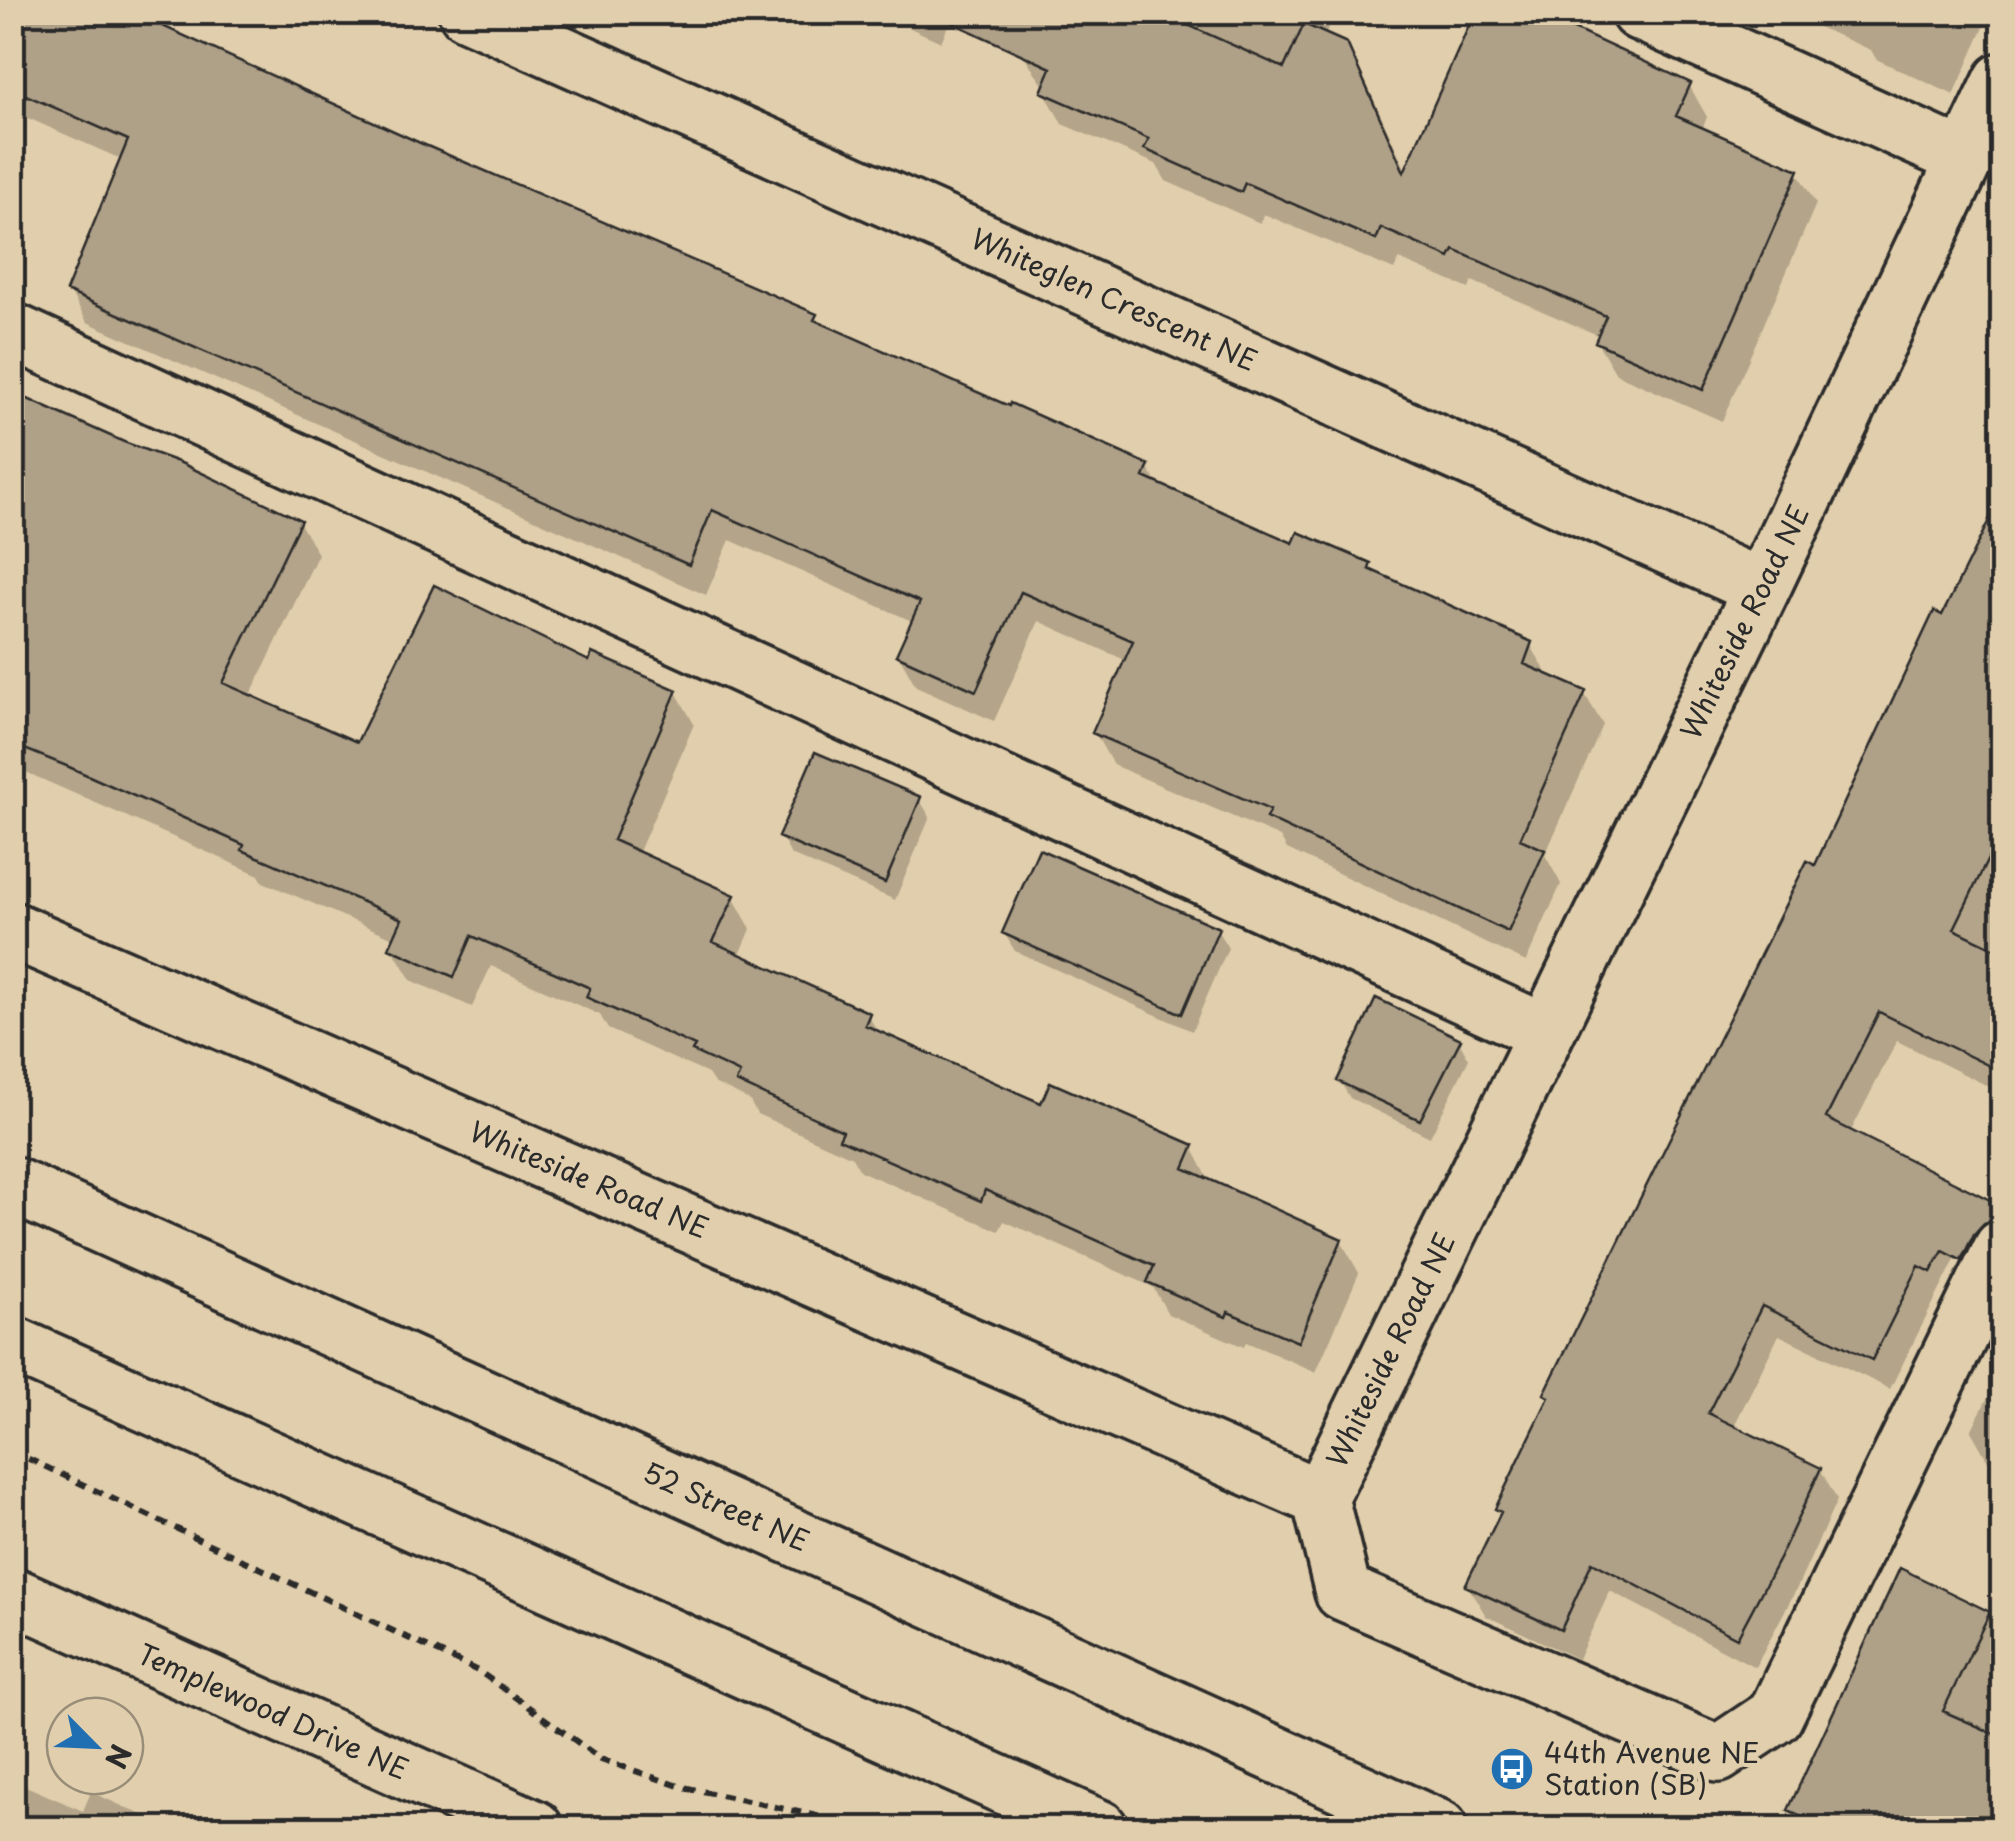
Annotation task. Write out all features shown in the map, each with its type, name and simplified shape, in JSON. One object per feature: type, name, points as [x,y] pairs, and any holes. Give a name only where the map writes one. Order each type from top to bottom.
[{"type":"street","name":"Whiteglen Crescent NE","points":[[466,12],[1762,588]]},
{"type":"street","points":[[1639,12],[1966,158]]},
{"type":"street","name":"Whiteside Road NE","points":[[12,930],[1320,1498],[1762,588],[2002,81]]},
{"type":"street","points":[[12,330],[1544,1032]]},
{"type":"street","name":"52 Street NE","points":[[12,1184],[1439,1828]]},
{"type":"street","points":[[1320,1498],[1343,1592],[1718,1754],[1775,1716],[2002,1248]]},
{"type":"street","points":[[12,1344],[1099,1828]]},
{"type":"street","name":"Templewood Drive NE","points":[[12,1595],[533,1828]]},
{"type":"path","points":[[12,1452],[480,1672],[601,1759],[678,1786],[872,1828]]},
{"type":"building","points":[[12,12],[132,12],[418,142],[817,314],[814,320],[1149,465],[1144,477],[1293,543],[1298,532],[1371,563],[1369,569],[1532,642],[1524,664],[1586,691],[1520,839],[1545,850],[1508,932],[1266,818],[1270,810],[1092,733],[1133,641],[1021,592],[976,691],[896,655],[920,602],[712,510],[689,565],[66,291],[128,140],[12,89]]},
{"type":"building","points":[[929,12],[1159,12],[1284,68],[1304,24],[1347,43],[1404,172],[1475,12],[1537,12],[1691,83],[1676,116],[1799,170],[1703,390],[1595,342],[1606,316],[1454,250],[1450,258],[1381,228],[1376,240],[1245,183],[1241,192],[1144,149],[1149,139],[1041,92],[1051,68]]},
{"type":"building","points":[[12,392],[181,463],[301,520],[223,683],[357,742],[434,585],[589,661],[592,653],[677,690],[613,840],[735,895],[713,942],[870,1013],[865,1025],[1041,1103],[1050,1082],[1194,1145],[1184,1168],[1342,1239],[1298,1342],[1228,1312],[1226,1317],[1147,1282],[1154,1266],[985,1190],[981,1201],[839,1139],[843,1131],[736,1082],[740,1073],[692,1051],[695,1046],[586,997],[590,988],[472,936],[454,977],[389,948],[402,919],[12,744]]},
{"type":"building","points":[[2002,494],[2002,830],[1954,929],[2002,952],[2002,1072],[1879,1012],[1826,1118],[2002,1206],[2002,1217],[1984,1223],[1961,1260],[1943,1251],[1931,1272],[1919,1266],[1872,1360],[1762,1306],[1708,1413],[1821,1468],[1737,1638],[1592,1562],[1561,1630],[1465,1586],[1501,1512],[1495,1509],[1549,1397],[1544,1394],[1807,861],[1815,865],[1934,611],[1942,615]]},
{"type":"building","points":[[815,752],[921,797],[885,883],[778,837]]},
{"type":"building","points":[[1039,849],[1219,928],[1182,1014],[1002,933]]},
{"type":"building","points":[[1376,998],[1461,1039],[1420,1120],[1337,1081]]},
{"type":"building","points":[[1900,1568],[1990,1612],[1943,1711],[2002,1737],[2002,1828],[1829,1828],[1788,1810]]},
{"type":"place","name":"44th Avenue NE Station (SB)","points":[[1512,1769]]}]
